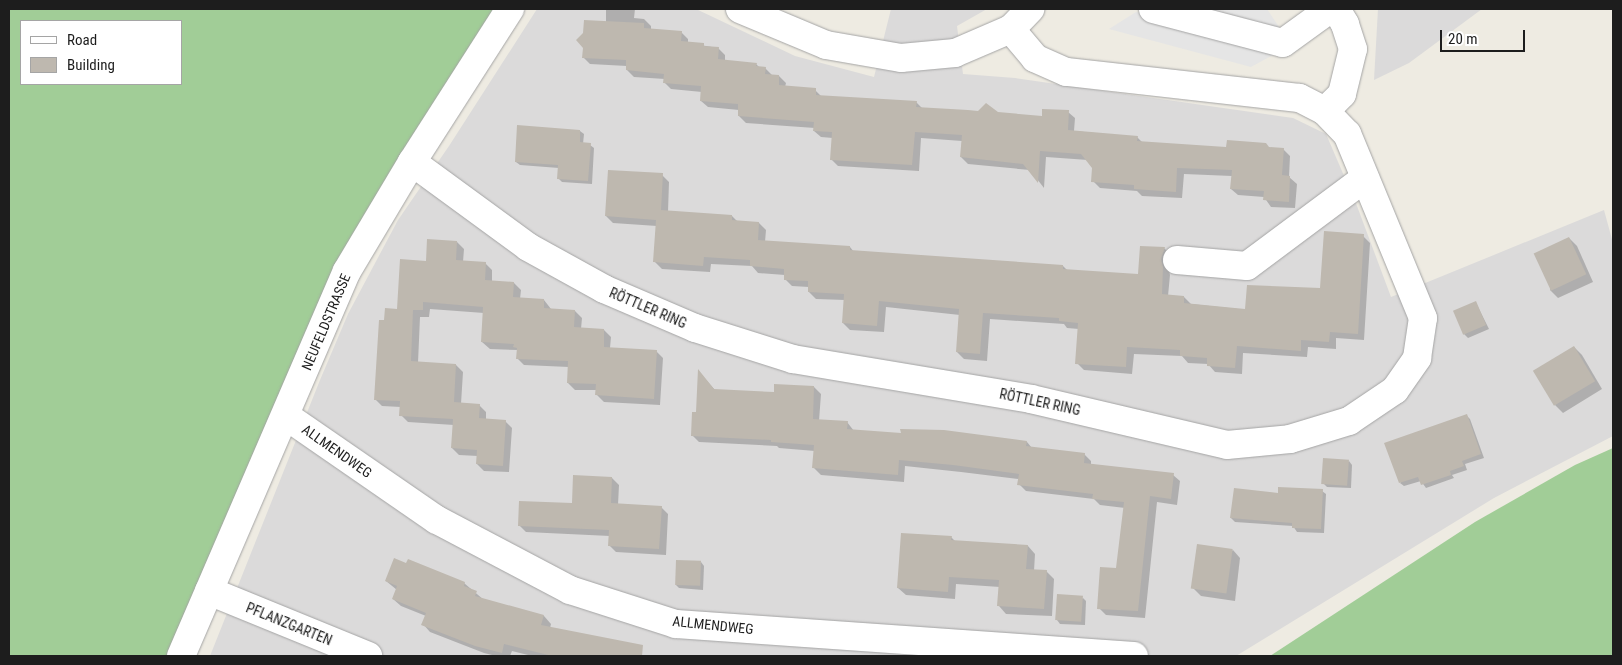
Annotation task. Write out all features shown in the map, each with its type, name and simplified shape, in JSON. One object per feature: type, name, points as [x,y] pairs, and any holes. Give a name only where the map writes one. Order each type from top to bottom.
[{"type":"street","name":"NEUFELDSTRASSE","points":[[181,656],[347,271],[412,162],[510,9]]},
{"type":"street","points":[[740,9],[826,45],[901,58],[956,53],[1011,29],[1030,9]]},
{"type":"street","points":[[1153,9],[1283,43],[1330,9]]},
{"type":"street","points":[[1325,111],[1342,94],[1353,49],[1345,24],[1336,9]]},
{"type":"street","name":"RÖTTLER RING","points":[[412,162],[528,247],[604,289],[695,328],[793,358],[1031,399],[1227,446],[1290,439],[1349,420],[1395,390],[1417,358],[1423,318],[1347,134],[1325,111],[1300,98],[1066,72],[1035,58],[1011,29]]},
{"type":"street","points":[[1177,260],[1246,266],[1365,178]]},
{"type":"street","name":"ALLMENDWEG","points":[[286,416],[437,520],[570,590],[676,624],[1134,656]]},
{"type":"street","name":"PFLANZGARTEN","points":[[209,591],[368,656]]},
{"type":"shaded area","points":[[537,9],[696,9],[795,56],[874,77],[891,9],[987,9],[957,26],[963,74],[1015,78],[1293,118],[1326,134],[1357,206],[1391,297],[1604,210],[1613,243],[1613,436],[1494,498],[1236,656],[210,656],[348,314],[398,220],[449,146]]},
{"type":"shaded area","points":[[1183,9],[1267,9],[1283,33]]},
{"type":"shaded area","points":[[1378,9],[1482,9],[1409,63],[1374,80]]},
{"type":"shaded area","points":[[1136,12],[1282,50],[1251,67],[1109,29]]},
{"type":"green space","points":[[9,9],[510,9],[412,162],[181,656],[9,656]]},
{"type":"green space","points":[[1613,448],[1613,656],[1270,656],[1475,522],[1575,465]]},
{"type":"building","points":[[584,20],[644,23],[644,28],[682,31],[681,41],[704,43],[704,46],[719,47],[718,59],[757,63],[756,66],[766,67],[765,74],[779,75],[779,85],[816,88],[816,95],[917,101],[916,107],[978,111],[986,103],[998,112],[1042,116],[1042,109],[1069,110],[1068,130],[1138,136],[1137,141],[1226,147],[1227,140],[1266,143],[1269,147],[1284,148],[1282,175],[1290,176],[1289,202],[1263,200],[1264,191],[1230,189],[1232,170],[1177,168],[1176,192],[1134,189],[1134,185],[1091,182],[1092,168],[1081,154],[1040,151],[1038,183],[1023,164],[960,157],[962,135],[915,132],[912,165],[830,160],[832,132],[813,131],[814,122],[738,116],[738,104],[700,101],[701,86],[663,83],[664,74],[626,70],[626,60],[582,58],[583,48],[576,40],[583,33]]},
{"type":"building","points":[[517,125],[580,130],[580,142],[591,143],[588,181],[557,179],[558,165],[515,162]]},
{"type":"building","points":[[608,170],[663,173],[661,210],[732,215],[732,220],[759,222],[758,240],[850,246],[850,250],[1063,265],[1063,269],[1138,274],[1140,246],[1165,247],[1161,259],[1163,267],[1162,294],[1184,296],[1184,303],[1245,309],[1247,285],[1320,288],[1324,231],[1364,234],[1358,334],[1330,332],[1329,342],[1301,340],[1301,351],[1237,346],[1235,368],[1207,366],[1207,358],[1180,356],[1180,350],[1127,347],[1126,367],[1075,364],[1078,323],[1059,321],[1059,318],[983,313],[980,354],[956,352],[959,309],[879,301],[877,326],[842,323],[844,294],[808,292],[808,281],[784,280],[784,269],[750,266],[750,260],[704,257],[703,266],[653,262],[656,220],[605,216]]},
{"type":"building","points":[[1569,237],[1586,274],[1551,291],[1534,253]]},
{"type":"building","points":[[427,239],[457,241],[456,260],[486,262],[485,280],[514,282],[513,297],[544,299],[544,308],[575,310],[574,327],[604,329],[604,347],[657,350],[654,399],[595,395],[596,384],[567,383],[568,361],[516,359],[517,348],[513,347],[514,344],[481,342],[483,307],[423,302],[423,310],[413,310],[411,361],[456,364],[454,402],[480,404],[479,418],[506,420],[503,466],[476,464],[477,450],[451,448],[453,419],[399,416],[400,401],[374,400],[379,320],[384,320],[385,308],[397,309],[400,259],[426,261]]},
{"type":"building","points":[[1476,301],[1486,325],[1463,335],[1453,311]]},
{"type":"building","points":[[1574,346],[1595,381],[1554,406],[1533,371]]},
{"type":"building","points":[[698,369],[714,389],[774,392],[774,384],[814,386],[813,419],[848,421],[847,429],[901,433],[900,429],[944,430],[1027,441],[1026,446],[1085,453],[1084,463],[1174,473],[1171,499],[1150,496],[1138,611],[1097,609],[1100,567],[1116,568],[1124,502],[1092,499],[1093,494],[1017,485],[1019,474],[953,465],[899,460],[898,475],[812,468],[814,445],[771,442],[771,440],[691,436],[692,412],[696,412]]},
{"type":"building","points":[[1467,414],[1481,454],[1462,461],[1464,466],[1450,471],[1451,475],[1421,485],[1418,477],[1399,483],[1384,443]]},
{"type":"building","points":[[1323,458],[1349,460],[1347,486],[1321,484]]},
{"type":"building","points":[[573,475],[612,477],[611,503],[662,506],[659,549],[608,546],[609,530],[518,526],[519,501],[572,503]]},
{"type":"building","points":[[1278,487],[1323,489],[1321,529],[1292,528],[1292,523],[1230,518],[1234,488],[1278,493]]},
{"type":"building","points":[[901,533],[952,536],[951,540],[1028,545],[1026,569],[1047,570],[1044,609],[997,606],[999,580],[949,577],[948,592],[897,588]]},
{"type":"building","points":[[1197,544],[1233,549],[1226,594],[1191,589]]},
{"type":"building","points":[[394,558],[406,563],[408,559],[465,582],[464,586],[477,591],[475,596],[544,615],[541,625],[643,645],[642,656],[552,656],[504,644],[502,653],[475,646],[421,625],[426,613],[392,599],[397,586],[385,581]]},
{"type":"building","points":[[676,560],[701,561],[700,586],[675,585]]},
{"type":"building","points":[[1057,594],[1083,596],[1081,622],[1055,620]]}]
